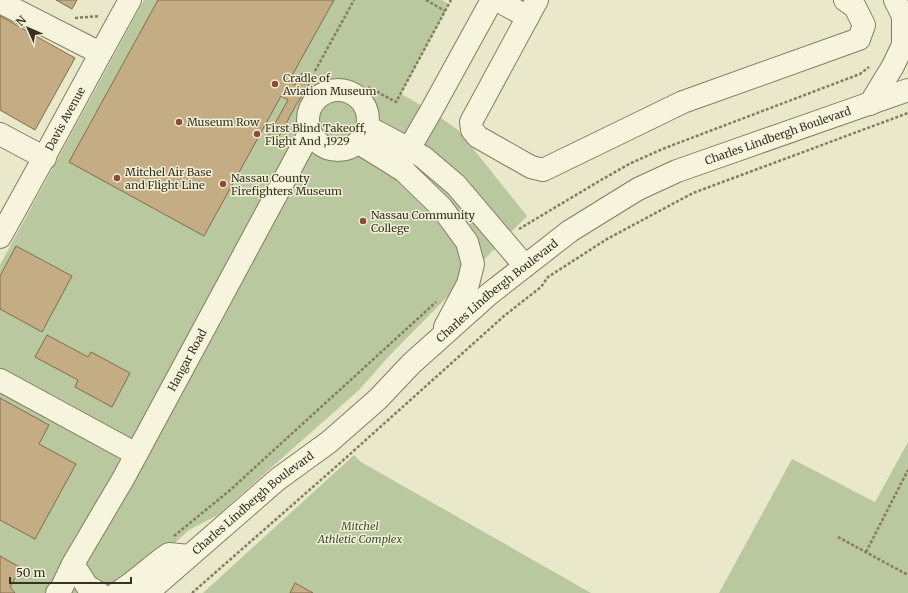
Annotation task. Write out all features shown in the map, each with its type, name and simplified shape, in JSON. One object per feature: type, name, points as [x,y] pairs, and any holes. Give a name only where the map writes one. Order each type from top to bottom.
[{"type":"street","name":"Davis Avenue","points":[[0,237],[45,158],[100,53],[130,0]]},
{"type":"street","points":[[398,167],[492,0]]},
{"type":"street","points":[[497,0],[532,8],[472,122],[472,130],[478,137],[531,167],[543,170],[683,102],[859,39],[864,25],[855,7],[845,0]]},
{"type":"street","points":[[870,104],[893,66],[903,45],[903,16],[896,0]]},
{"type":"street","points":[[0,2],[100,53]]},
{"type":"street","points":[[335,90],[354,94],[361,100],[366,108],[368,117],[363,135],[348,149],[338,150],[327,148],[318,143],[310,132],[308,125],[308,115],[312,105],[318,97],[326,92],[335,90]]},
{"type":"street","name":"Charles Lindbergh Boulevard","points":[[147,593],[278,479],[329,442],[378,399],[411,364],[488,295],[570,231],[638,190],[678,171],[908,90]]},
{"type":"street","name":"Hangar Road","points":[[62,591],[73,564],[136,454],[310,132]]},
{"type":"street","points":[[0,134],[45,158]]},
{"type":"street","points":[[363,135],[409,149],[423,157],[456,185],[525,266]]},
{"type":"street","points":[[363,135],[404,171],[442,208],[467,242],[473,264],[468,284],[436,341]]},
{"type":"street","points":[[0,380],[136,454]]},
{"type":"street","points":[[117,593],[128,586],[159,560],[169,554],[189,556]]},
{"type":"street","points":[[73,564],[87,586],[99,593]]},
{"type":"path","points":[[315,71],[354,0]]},
{"type":"path","points":[[426,0],[445,11]]},
{"type":"path","points":[[368,87],[396,102],[452,0]]},
{"type":"path","points":[[70,18],[105,15]]},
{"type":"path","points":[[192,593],[504,316],[541,287],[548,277],[607,239],[694,193],[908,113]]},
{"type":"path","points":[[866,552],[908,470]]},
{"type":"path","points":[[838,537],[908,575]]},
{"type":"green space","name":"Museum Row","points":[[144,0],[442,0],[449,4],[401,94],[431,111],[458,130],[527,216],[391,354],[359,390],[218,515],[189,530],[119,593],[0,593],[0,265]]},
{"type":"green space","points":[[908,442],[908,593],[719,593],[792,459],[875,502]]},
{"type":"green space","name":"Mitchel Athletic Complex","points":[[354,455],[361,462],[591,593],[203,593]]},
{"type":"building","points":[[56,0],[77,0],[72,9]]},
{"type":"building","name":"Museum Row","points":[[158,0],[334,0],[289,81],[295,85],[302,73],[313,78],[296,105],[276,142],[267,138],[288,100],[281,96],[204,236],[69,162]]},
{"type":"building","points":[[0,16],[75,58],[35,130],[0,110]]},
{"type":"building","points":[[16,246],[72,276],[42,332],[0,309],[0,276]]},
{"type":"building","points":[[47,335],[88,357],[91,352],[130,373],[112,407],[75,387],[78,380],[35,357]]},
{"type":"building","points":[[0,398],[49,425],[39,444],[76,464],[35,539],[0,520]]},
{"type":"building","points":[[0,556],[21,568],[10,587],[15,593],[0,593]]},
{"type":"building","points":[[295,583],[313,593],[290,593]]},
{"type":"place","name":"Cradle of Aviation Museum","points":[[275,84]]},
{"type":"place","name":"Museum Row","points":[[179,122]]},
{"type":"place","name":"First Blind Takeoff, Flight And ,1929","points":[[257,134]]},
{"type":"place","name":"Mitchel Air Base and Flight Line","points":[[117,178]]},
{"type":"place","name":"Nassau County Firefighters Museum","points":[[223,184]]},
{"type":"place","name":"Nassau Community College","points":[[363,221]]}]
